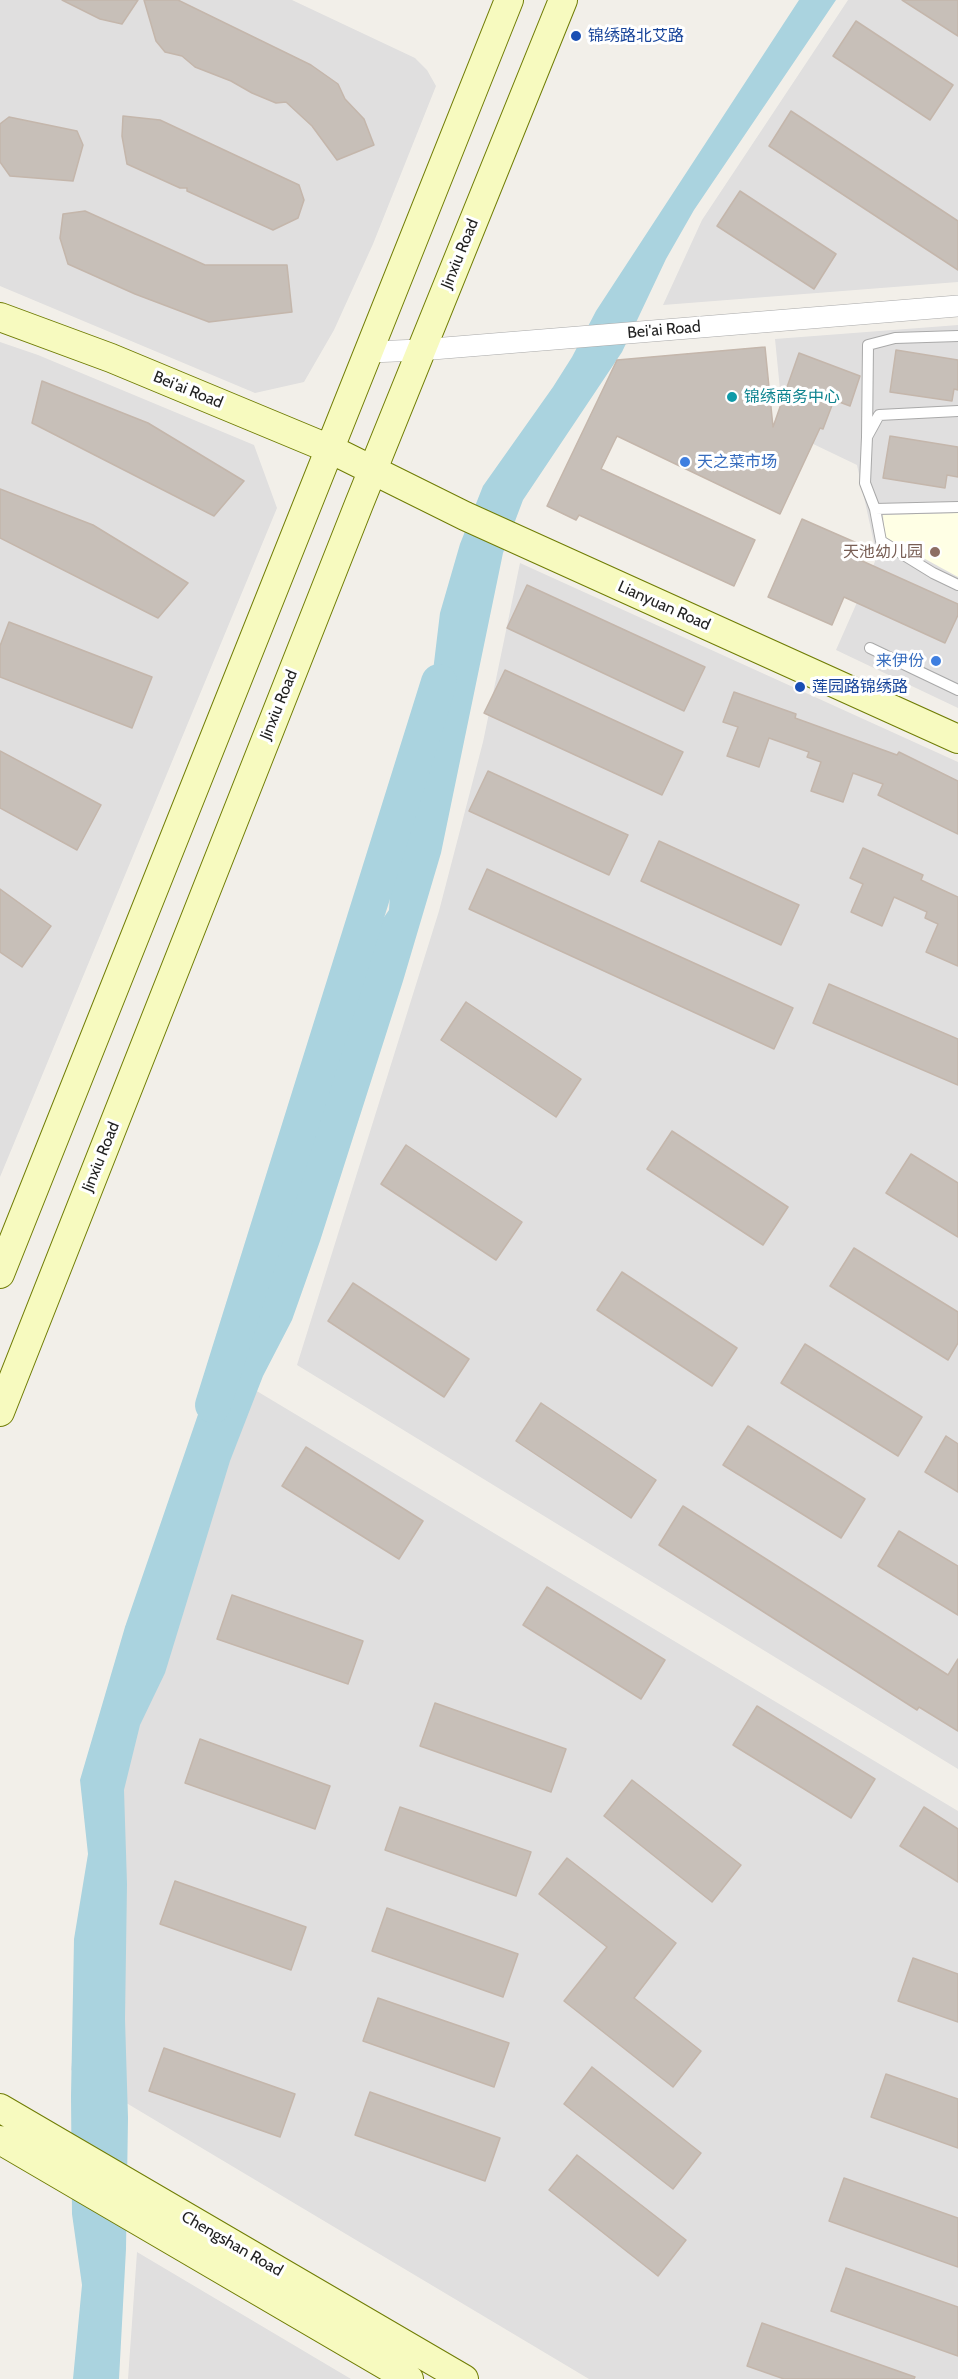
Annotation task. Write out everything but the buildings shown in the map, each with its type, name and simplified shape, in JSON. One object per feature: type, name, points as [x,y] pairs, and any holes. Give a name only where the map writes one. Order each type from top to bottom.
[{"type":"main road","points":[[0,1274],[509,0]]},
{"type":"main road","name":"Jinxiu Road","points":[[0,1412],[420,350],[562,0]]},
{"type":"main road","name":"Bei'ai Road","points":[[0,317],[111,358],[373,469]]},
{"type":"main road","name":"Lianyuan Road","points":[[373,469],[514,539],[958,739]]},
{"type":"main road","name":"Chengshan Road","points":[[3,2126],[189,2219],[464,2379]]},
{"type":"main road","name":"Chengshan Road","points":[[3,2126],[178,2245],[409,2379]]},
{"type":"street","name":"Bei'ai Road","points":[[370,352],[420,350],[958,306]]},
{"type":"lane","points":[[958,336],[895,339],[868,345],[865,483],[875,509],[881,541],[933,573],[958,585]]},
{"type":"lane","points":[[867,437],[879,415],[958,411]]},
{"type":"lane","points":[[875,509],[958,507]]},
{"type":"lane","points":[[870,648],[958,690]]},
{"type":"shaded area","points":[[0,0],[292,0],[415,58],[427,70],[436,86],[373,244],[334,330],[304,382],[255,393],[0,286]]},
{"type":"shaded area","points":[[848,0],[958,0],[958,282],[663,305],[702,220]]},
{"type":"shaded area","points":[[958,325],[958,708],[836,650],[877,557],[857,465],[784,430],[775,339]]},
{"type":"shaded area","points":[[0,342],[38,355],[254,445],[277,508],[0,1177]]},
{"type":"shaded area","name":"天池幼儿园","points":[[958,513],[958,577],[885,537],[883,515]]},
{"type":"shaded area","points":[[520,563],[958,762],[958,1769],[297,1365],[439,911],[483,742]]},
{"type":"shaded area","points":[[240,1381],[958,1811],[958,2379],[589,2379],[71,2070],[125,1627]]},
{"type":"shaded area","points":[[137,2252],[351,2379],[128,2379]]},
{"type":"water","points":[[799,0],[836,0],[694,210],[666,259],[622,352],[523,500],[503,553],[441,853],[403,981],[320,1241],[292,1320],[263,1376],[230,1461],[165,1673],[140,1725],[124,1790],[127,1884],[125,2019],[128,2118],[126,2249],[119,2379],[73,2379],[82,2285],[72,2214],[71,2096],[74,1939],[88,1854],[80,1780],[125,1627],[204,1397],[226,1365],[351,965],[389,910],[395,821],[427,721],[440,613],[460,544],[483,486],[553,387],[596,311]]},
{"type":"waterway","points":[[213,1405],[439,682]]},
{"type":"place","name":"锦绣路北艾路","points":[[576,36]]},
{"type":"place","name":"锦绣商务中心","points":[[732,397]]},
{"type":"place","name":"天之菜市场","points":[[685,462]]},
{"type":"place","name":"天池幼儿园","points":[[935,552]]},
{"type":"place","name":"来伊份","points":[[936,661]]},
{"type":"place","name":"莲园路锦绣路","points":[[800,687]]}]
